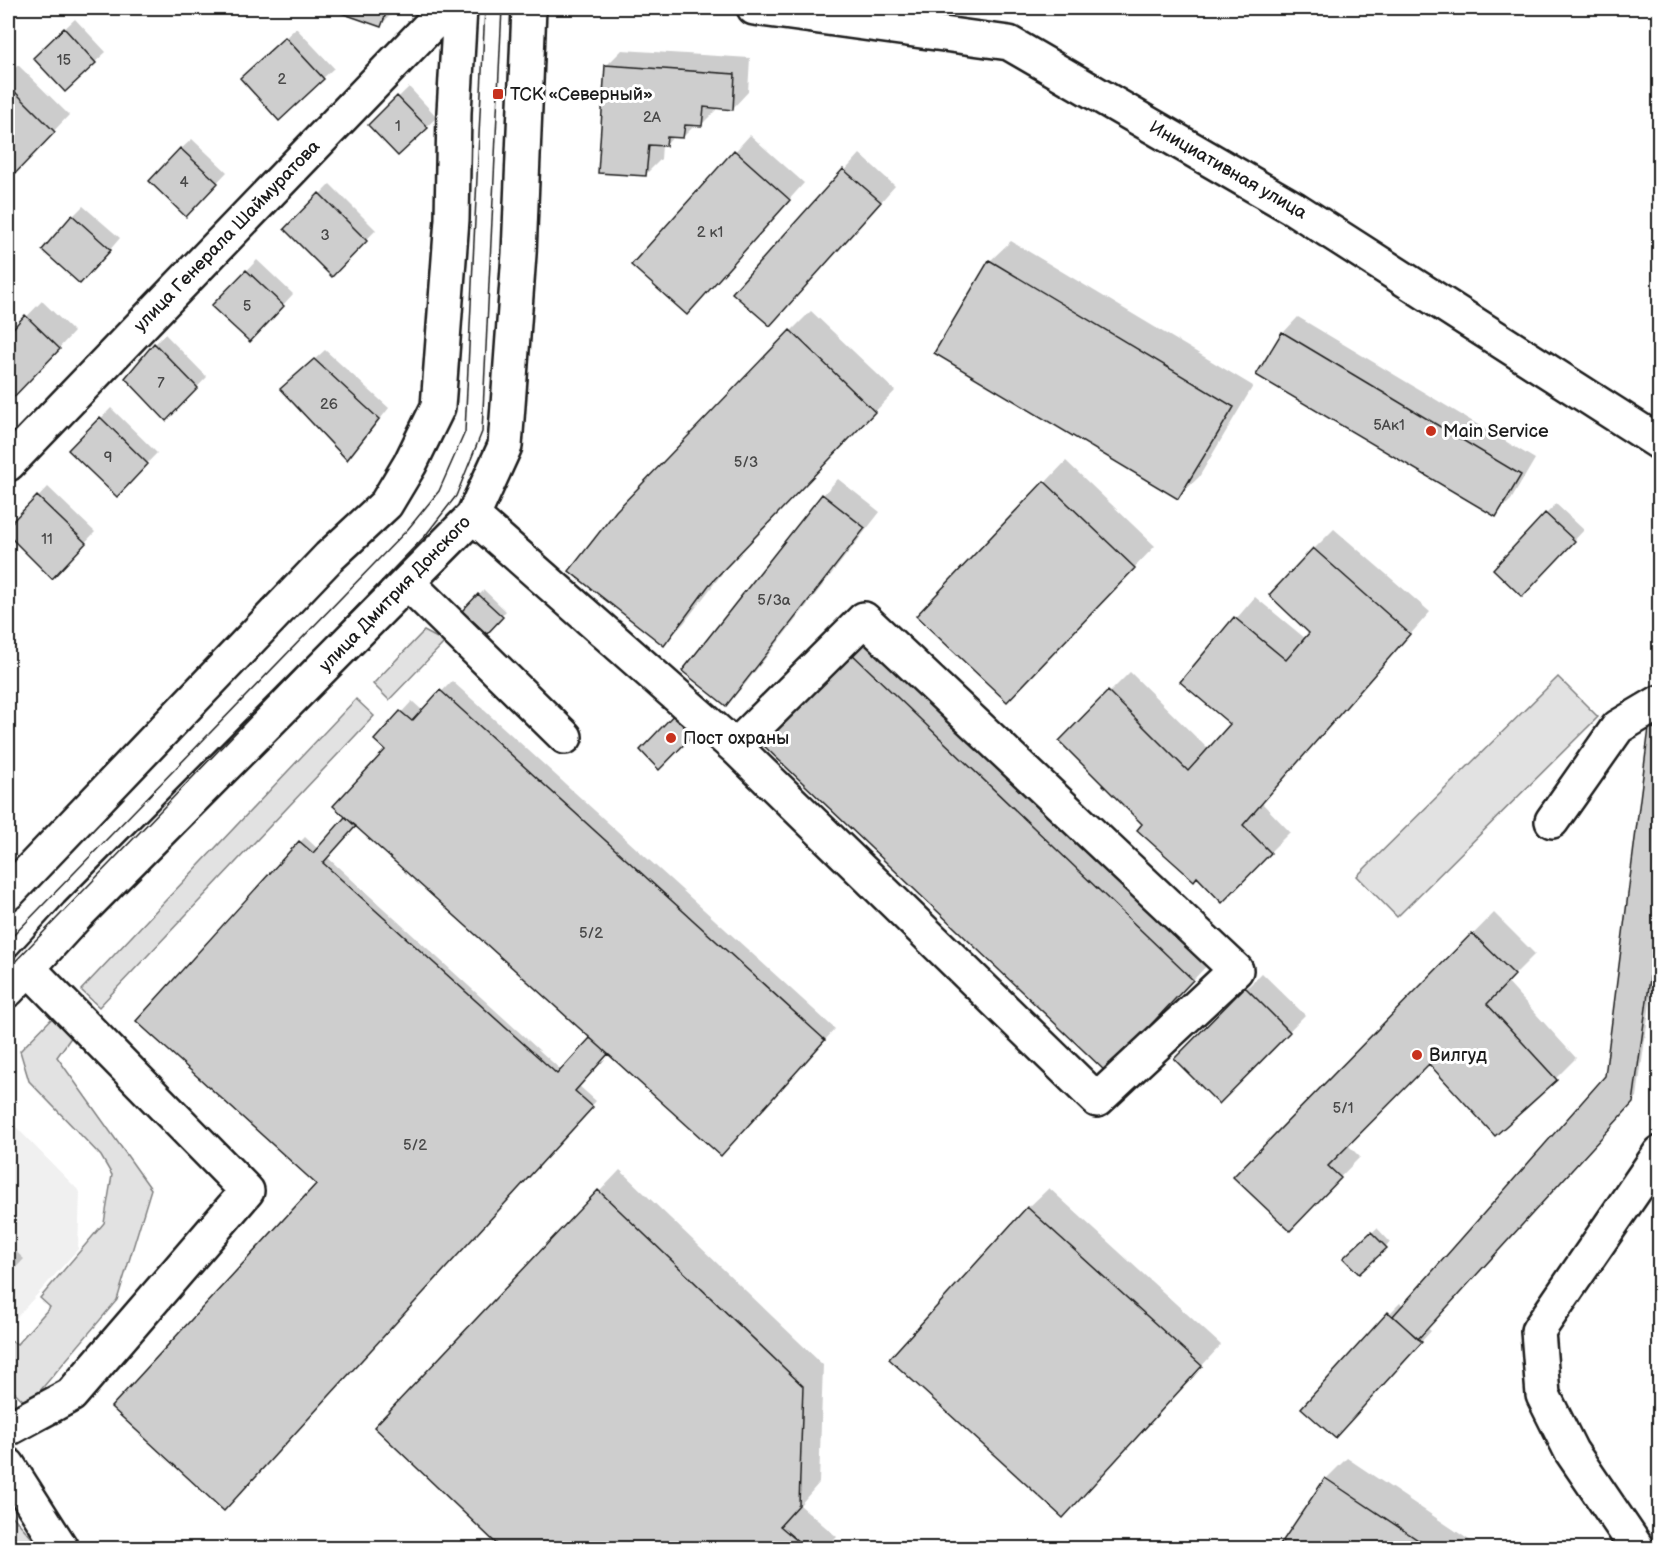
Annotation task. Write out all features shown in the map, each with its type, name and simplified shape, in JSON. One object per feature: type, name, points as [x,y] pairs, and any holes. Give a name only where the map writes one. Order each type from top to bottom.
[{"type":"street","name":"улица Генерала Шаймуратова","points":[[8,464],[447,8]]},
{"type":"street","points":[[8,893],[329,557],[386,504],[410,464],[438,407],[452,219],[454,112],[460,8]]},
{"type":"street","name":"улица Дмитрия Донского","points":[[18,979],[77,915],[473,516],[505,446],[519,254],[529,8]]},
{"type":"street","name":"Инициативная улица","points":[[754,8],[1009,43],[1295,209],[1659,442]]},
{"type":"street","points":[[473,516],[735,747],[1096,1100],[1236,970],[864,619],[735,747]]},
{"type":"street","points":[[408,583],[565,737]]},
{"type":"street","points":[[1552,821],[1618,727],[1659,702]]},
{"type":"street","points":[[8,1434],[71,1395],[247,1191],[18,979]]},
{"type":"street","points":[[1637,1548],[1571,1451],[1543,1395],[1538,1331],[1659,1153]]},
{"type":"street","points":[[8,1465],[61,1548]]},
{"type":"shaded area","points":[[424,631],[445,642],[389,700],[373,684]]},
{"type":"shaded area","points":[[1558,677],[1598,717],[1397,917],[1357,876]]},
{"type":"shaded area","points":[[356,699],[374,716],[99,1007],[81,990]]},
{"type":"shaded area","points":[[58,1012],[75,1032],[57,1057],[151,1189],[117,1300],[28,1405],[8,1386],[8,1340],[17,1344],[50,1307],[40,1298],[104,1223],[112,1175],[101,1156],[29,1081],[20,1051]]},
{"type":"shaded area","points":[[8,1119],[80,1192],[78,1249],[8,1327]]},
{"type":"shaded area","points":[[8,1511],[41,1548],[8,1548]]},
{"type":"building","points":[[327,8],[388,8],[381,27]]},
{"type":"building","points":[[64,28],[96,63],[65,92],[33,58]]},
{"type":"building","points":[[285,37],[324,79],[279,121],[240,78]]},
{"type":"building","points":[[605,65],[735,74],[733,110],[704,107],[702,126],[685,125],[683,138],[667,137],[666,146],[649,145],[646,176],[598,173]]},
{"type":"building","points":[[8,85],[55,132],[8,181]]},
{"type":"building","points":[[397,96],[428,128],[398,156],[368,125]]},
{"type":"building","points":[[180,148],[218,183],[186,217],[149,181]]},
{"type":"building","points":[[734,150],[790,200],[687,315],[631,265]]},
{"type":"building","points":[[843,169],[881,202],[770,326],[732,293]]},
{"type":"building","points":[[319,193],[367,241],[332,277],[284,229]]},
{"type":"building","points":[[72,215],[111,250],[80,284],[42,250]]},
{"type":"building","points":[[989,260],[1234,407],[1178,499],[934,353]]},
{"type":"building","points":[[246,270],[284,306],[250,342],[211,306]]},
{"type":"building","points":[[25,315],[60,349],[8,403],[8,334]]},
{"type":"building","points":[[790,330],[875,412],[709,585],[664,646],[569,571],[616,511]]},
{"type":"building","points":[[1282,332],[1521,475],[1496,517],[1256,375]]},
{"type":"building","points":[[154,343],[198,388],[166,421],[125,378]]},
{"type":"building","points":[[314,359],[379,419],[347,460],[280,389]]},
{"type":"building","points":[[100,417],[148,464],[117,497],[68,450]]},
{"type":"building","points":[[1044,481],[1135,568],[1007,702],[916,616]]},
{"type":"building","points":[[822,494],[865,528],[726,706],[682,671]]},
{"type":"building","points":[[37,496],[86,543],[52,579],[8,535],[8,526]]},
{"type":"building","points":[[1545,513],[1575,541],[1522,597],[1493,569]]},
{"type":"building","points":[[1313,548],[1410,634],[1243,825],[1271,853],[1222,903],[1197,877],[1194,881],[1137,830],[1142,824],[1059,741],[1108,691],[1188,771],[1230,724],[1180,682],[1234,617],[1286,660],[1309,633],[1269,595]]},
{"type":"building","points":[[478,594],[503,617],[487,634],[462,611]]},
{"type":"building","points":[[850,652],[1193,980],[1106,1072],[762,744]]},
{"type":"building","points":[[440,690],[825,1040],[721,1156],[333,806],[385,750],[374,740],[400,711],[412,721]]},
{"type":"building","name":"Пост охраны","points":[[682,706],[702,726],[659,770],[640,750]]},
{"type":"building","points":[[1649,728],[1660,729],[1660,905],[1633,1103],[1418,1339],[1393,1316],[1605,1076]]},
{"type":"building","points":[[345,817],[356,826],[323,863],[557,1074],[590,1038],[608,1054],[575,1091],[593,1107],[224,1511],[111,1407],[316,1184],[136,1021],[299,841],[313,853]]},
{"type":"building","points":[[1472,933],[1515,975],[1487,1004],[1557,1080],[1495,1136],[1429,1064],[1328,1166],[1341,1178],[1290,1231],[1233,1177]]},
{"type":"building","points":[[1245,987],[1290,1032],[1219,1104],[1174,1059]]},
{"type":"building","points":[[598,1190],[803,1386],[799,1505],[780,1526],[806,1548],[501,1548],[374,1427]]},
{"type":"building","points":[[1027,1207],[1202,1366],[1063,1518],[889,1359]]},
{"type":"building","points":[[1371,1232],[1387,1248],[1359,1274],[1343,1258]]},
{"type":"building","points":[[1388,1312],[1422,1342],[1335,1438],[1301,1408]]},
{"type":"building","points":[[1325,1478],[1430,1548],[1278,1548]]},
{"type":"tram line","points":[[8,941],[408,529],[439,491],[465,432],[485,8]]},
{"type":"tram line","points":[[8,969],[425,536],[456,496],[482,432],[502,8]]},
{"type":"place","name":"ТСК «Северный»","points":[[498,94]]},
{"type":"place","name":"Main Service","points":[[1431,431]]},
{"type":"place","name":"Пост охраны","points":[[671,738]]},
{"type":"place","name":"Вилгуд","points":[[1417,1055]]}]
